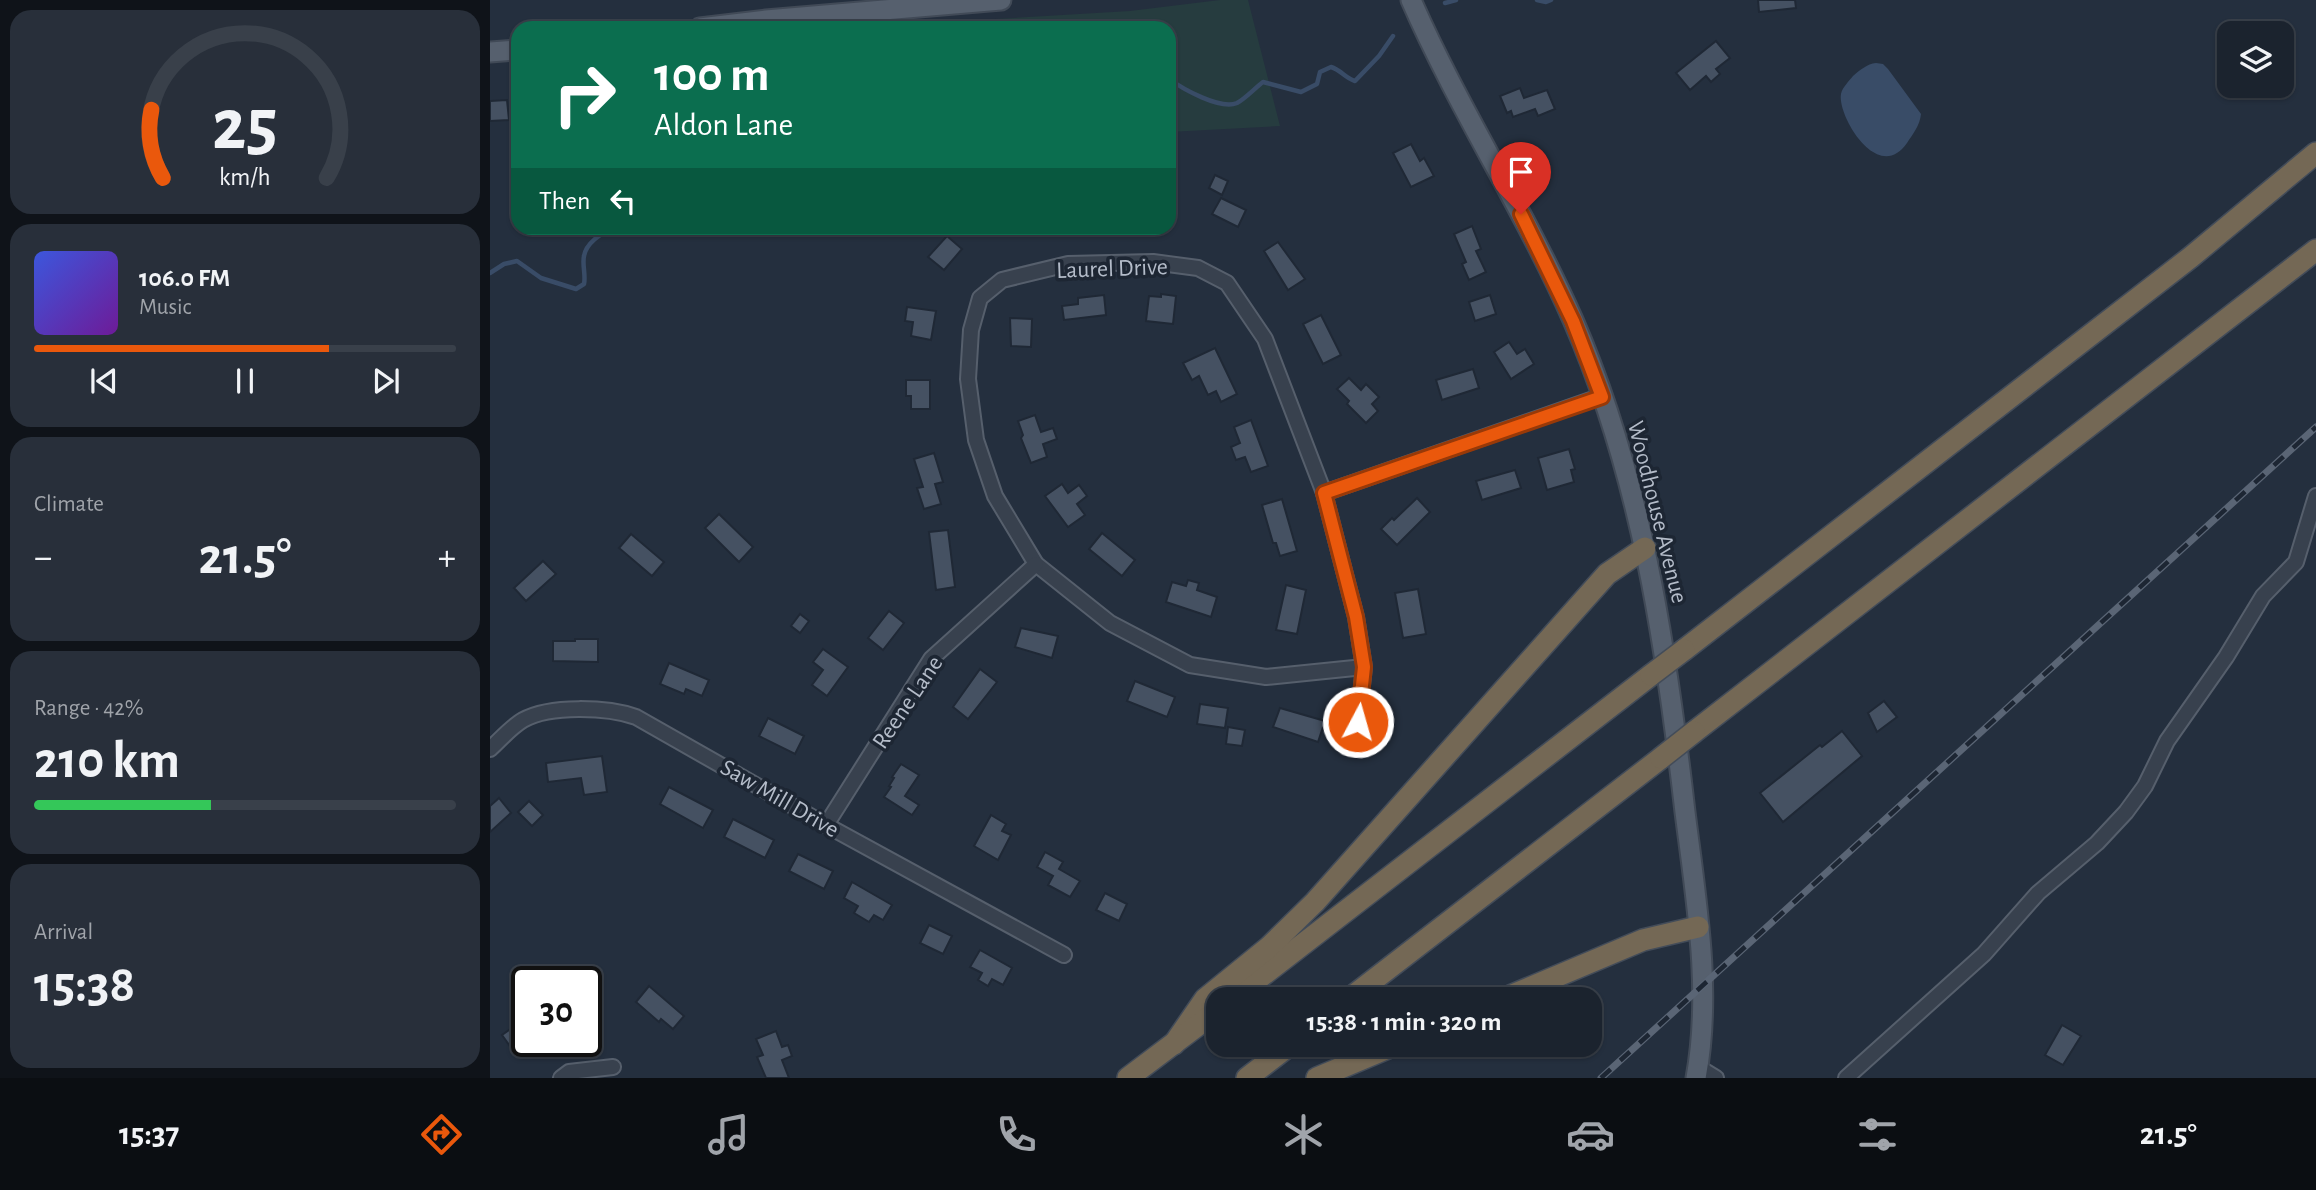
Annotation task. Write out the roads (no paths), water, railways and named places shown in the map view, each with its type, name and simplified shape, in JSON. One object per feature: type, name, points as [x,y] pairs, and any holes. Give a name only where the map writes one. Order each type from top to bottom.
[{"type":"highway","points":[[1248,987],[2191,257],[2316,153]]},
{"type":"highway","points":[[1365,987],[2316,250]]},
{"type":"highway","points":[[1174,1044],[1205,999],[1269,947],[1323,894],[1607,574],[1645,548]]},
{"type":"highway","points":[[1531,987],[1643,940],[1698,927]]},
{"type":"highway","points":[[1128,1078],[1206,1019]]},
{"type":"highway","points":[[1247,1078],[1274,1057]]},
{"type":"highway","points":[[1317,1078],[1367,1057]]},
{"type":"main road","points":[[764,21],[1001,0]]},
{"type":"main road","name":"Woodhouse Avenue","points":[[1411,0],[1557,286],[1586,352],[1602,397],[1645,548],[1663,641],[1698,927],[1704,1013],[1697,1072]]},
{"type":"main road","points":[[490,52],[511,50]]},
{"type":"street","name":"Laurel Drive","points":[[1358,722],[1364,667],[1356,617],[1324,493],[1265,339],[1227,283],[1198,268],[1153,262],[1068,264],[1002,280],[980,299],[971,330],[968,379],[976,440],[995,496],[1035,564],[1110,623],[1190,665],[1266,677],[1364,667]]},
{"type":"street","points":[[1324,493],[1602,397]]},
{"type":"street","points":[[1846,1078],[1984,954],[2038,893],[2097,843],[2126,812],[2145,786],[2166,741],[2226,657],[2263,596],[2296,562],[2316,496]]},
{"type":"street","name":"Reene Lane","points":[[825,825],[931,659],[1035,564]]},
{"type":"street","name":"Saw Mill Drive","points":[[490,749],[523,720],[541,713],[561,709],[627,713],[825,825],[1065,955]]},
{"type":"street","points":[[561,1078],[569,1072],[613,1067]]},
{"type":"street","points":[[1697,1072],[1716,1078]]},
{"type":"water","points":[[1876,63],[1883,64],[1888,69],[1921,114],[1918,126],[1907,143],[1896,154],[1884,156],[1872,151],[1852,130],[1841,104],[1841,94],[1853,76]]},
{"type":"waterway","points":[[1445,3],[1456,0]]},
{"type":"waterway","points":[[1537,0],[1551,0]]},
{"type":"waterway","points":[[1176,83],[1212,101],[1230,104],[1237,103],[1263,82],[1301,92],[1317,84],[1320,72],[1331,67],[1355,81],[1379,56],[1393,36]]},
{"type":"waterway","points":[[490,273],[504,264],[517,261],[541,278],[576,289],[584,284],[585,251],[600,235]]},
{"type":"railway","points":[[1601,1078],[2316,427]]}]
